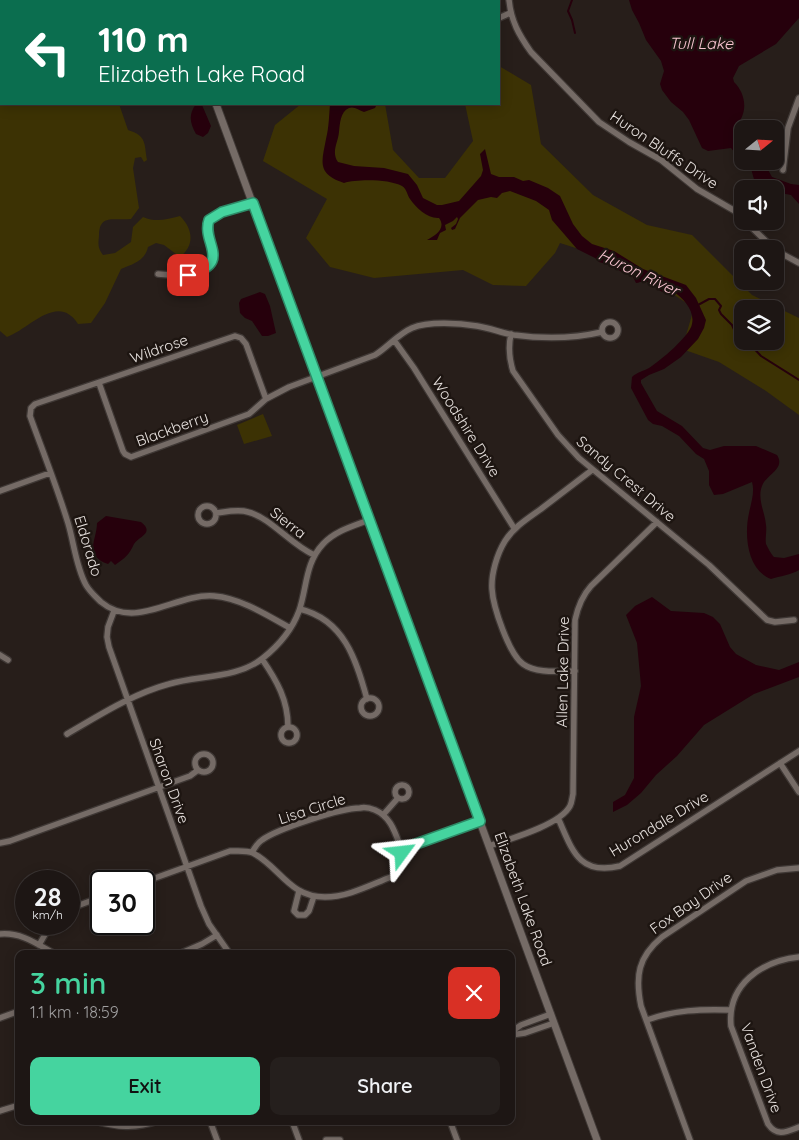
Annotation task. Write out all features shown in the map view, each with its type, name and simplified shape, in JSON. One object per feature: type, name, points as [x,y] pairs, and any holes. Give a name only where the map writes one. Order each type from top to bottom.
[{"type":"street","name":"Huron Bluffs Drive","points":[[509,0],[510,13],[515,27],[531,52],[599,122],[661,160],[697,189],[734,210]]},
{"type":"street","points":[[500,18],[510,13]]},
{"type":"street","points":[[784,162],[788,128],[799,98]]},
{"type":"street","name":"Elizabeth Lake Road","points":[[216,105],[597,1140]]},
{"type":"street","points":[[158,274],[188,275],[198,272],[209,265],[213,257],[207,225],[209,220],[222,212],[253,203]]},
{"type":"street","name":"Huron Bluffs Drive","points":[[754,230],[765,240]]},
{"type":"street","name":"Huron Bluffs Drive","points":[[784,255],[799,263]]},
{"type":"street","points":[[266,399],[289,387],[375,355],[412,328],[425,324],[477,326],[511,334],[558,339],[602,332]]},
{"type":"street","name":"Sandy Crest Drive","points":[[511,334],[509,345],[513,371],[558,435],[579,458],[709,565],[767,620],[775,622],[794,620]]},
{"type":"street","name":"Wildrose","points":[[30,416],[28,407],[35,404],[235,336],[243,336],[266,399]]},
{"type":"street","name":"Woodshire Drive","points":[[394,340],[414,368],[514,528]]},
{"type":"street","name":"Blackberry","points":[[99,383],[123,451],[131,457],[249,414],[266,399]]},
{"type":"street","name":"Eldorado","points":[[30,416],[68,524],[80,571],[86,584],[96,597],[114,611]]},
{"type":"street","points":[[575,671],[532,669],[523,664],[507,643],[492,588],[499,552],[514,528],[592,470]]},
{"type":"street","points":[[0,491],[50,473]]},
{"type":"street","name":"Sierra","points":[[216,513],[246,511],[258,515],[297,546],[314,555]]},
{"type":"street","points":[[67,734],[126,700],[169,684],[231,673],[262,659],[280,642],[290,628],[300,608],[309,567],[314,555],[323,543],[336,534],[369,520]]},
{"type":"street","name":"Allen Lake Drive","points":[[558,818],[571,805],[573,794],[575,620],[577,608],[583,595],[657,522]]},
{"type":"street","points":[[114,611],[138,614],[192,597],[215,596],[240,603],[290,628]]},
{"type":"street","points":[[300,608],[319,615],[332,624],[340,633],[355,663],[367,699]]},
{"type":"street","name":"Sharon Drive","points":[[114,611],[107,637],[126,700],[204,914],[227,950]]},
{"type":"street","points":[[0,656],[8,660]]},
{"type":"street","points":[[262,659],[283,695],[288,727]]},
{"type":"street","name":"Hurondale Drive","points":[[558,818],[571,848],[581,860],[587,864],[600,867],[611,868],[620,866],[799,751]]},
{"type":"street","points":[[780,763],[799,792]]},
{"type":"street","points":[[0,843],[99,810],[190,776],[198,770]]},
{"type":"street","points":[[155,878],[230,851],[252,852],[285,882],[299,891],[314,896],[340,896],[392,877],[398,871],[402,862],[402,849],[396,833],[383,815],[398,798]]},
{"type":"street","name":"Lisa Circle","points":[[252,852],[260,841],[267,837],[343,810],[366,808],[383,815]]},
{"type":"street","points":[[490,846],[549,824],[558,818]]},
{"type":"street","points":[[402,849],[480,821]]},
{"type":"street","name":"Fox Bay Drive","points":[[690,1140],[641,1006],[638,986],[643,951],[672,929],[746,881],[776,870],[799,868]]},
{"type":"street","points":[[299,891],[294,911],[298,915],[305,915],[309,911],[314,896]]},
{"type":"street","points":[[0,934],[12,933],[48,950]]},
{"type":"street","points":[[39,945],[45,935]]},
{"type":"street","points":[[188,950],[217,935]]},
{"type":"street","name":"Vanden Drive","points":[[799,957],[782,959],[756,973],[738,989],[730,1010],[731,1026],[766,1120],[773,1130],[780,1132],[799,1127]]},
{"type":"street","points":[[647,1020],[672,1012],[730,1010]]},
{"type":"street","points":[[0,1018],[15,1012]]},
{"type":"street","points":[[515,1030],[521,1025],[551,1014]]},
{"type":"street","points":[[515,1033],[524,1033],[554,1023]]},
{"type":"street","points":[[0,1111],[15,1106]]},
{"type":"street","points":[[107,1125],[133,1128],[144,1125]]},
{"type":"street","points":[[212,1125],[218,1140]]},
{"type":"street","points":[[293,1125],[299,1140]]},
{"type":"street","points":[[451,1125],[457,1140]]},
{"type":"street","points":[[326,1140],[340,1140]]},
{"type":"shaded area","points":[[500,67],[531,85],[541,144],[593,195],[647,225],[692,235],[734,277],[734,290],[747,290],[762,300],[734,300],[734,350],[784,350],[784,311],[799,318],[799,415],[766,391],[719,362],[682,349],[694,308],[629,265],[560,243],[555,253],[526,286],[493,285],[463,270],[374,278],[330,267],[306,238],[327,199],[263,161],[275,125],[300,105],[385,105],[393,150],[419,178],[445,178],[473,141],[465,105],[500,105]]},
{"type":"shaded area","points":[[0,105],[119,105],[128,130],[139,135],[144,141],[147,160],[144,162],[141,157],[135,158],[133,168],[139,208],[131,219],[109,220],[102,224],[99,248],[103,255],[115,253],[131,242],[133,227],[143,217],[157,220],[180,216],[190,232],[188,247],[180,257],[164,245],[156,243],[148,247],[141,259],[121,269],[105,303],[91,323],[78,324],[70,315],[62,311],[43,316],[7,337],[0,331]]},
{"type":"shaded area","points":[[263,414],[272,436],[244,444],[237,425]]},
{"type":"water","name":"Tull Lake","points":[[629,0],[799,0],[799,18],[776,44],[739,66],[733,78],[741,93],[744,105],[740,120],[734,120],[734,152],[731,148],[708,151],[702,148],[689,120],[662,90],[660,84],[664,71],[661,61],[646,40]]},
{"type":"water","points":[[196,105],[202,105],[211,126],[208,133],[203,137],[196,134],[192,126],[192,112]]},
{"type":"water","name":"Huron River","points":[[330,105],[376,105],[375,108],[364,112],[355,108],[349,108],[344,112],[341,118],[335,151],[338,162],[354,166],[384,168],[408,174],[417,185],[423,198],[437,205],[459,201],[481,176],[483,170],[480,154],[485,149],[491,174],[499,177],[514,177],[523,181],[529,180],[548,188],[560,196],[573,224],[582,236],[592,244],[614,251],[643,269],[686,285],[696,298],[706,320],[704,328],[698,339],[681,357],[664,369],[641,380],[641,383],[657,411],[682,426],[703,448],[710,450],[724,446],[756,446],[777,455],[779,464],[764,482],[761,491],[766,527],[766,544],[774,557],[784,558],[799,554],[799,570],[771,579],[757,568],[752,560],[747,541],[753,494],[752,482],[723,494],[714,495],[709,485],[709,471],[704,459],[696,454],[679,436],[648,420],[631,388],[632,377],[660,360],[674,348],[690,329],[692,314],[688,305],[681,298],[674,292],[664,293],[648,282],[636,283],[632,275],[599,262],[577,249],[552,220],[549,210],[536,201],[510,191],[502,193],[497,198],[491,197],[478,200],[460,218],[455,229],[452,230],[451,228],[456,224],[457,217],[445,225],[446,230],[440,233],[437,240],[427,240],[439,232],[441,222],[439,218],[431,217],[419,209],[402,186],[373,180],[344,183],[325,171],[323,154],[328,130]]},
{"type":"water","points":[[751,170],[768,170],[772,177],[780,180],[754,180]]},
{"type":"water","points":[[784,181],[799,185],[799,204],[791,195],[784,194]]},
{"type":"water","points":[[260,292],[265,294],[270,306],[276,333],[268,336],[262,336],[252,321],[240,313],[239,303],[241,299]]},
{"type":"water","points":[[106,516],[141,522],[147,529],[126,556],[115,565],[111,561],[108,564],[100,560],[94,552],[93,546],[97,523]]},
{"type":"water","points":[[652,597],[671,611],[704,613],[713,617],[720,624],[730,647],[736,654],[756,665],[779,670],[799,662],[799,677],[754,694],[704,725],[641,793],[627,805],[613,812],[613,802],[625,795],[634,778],[634,717],[641,686],[637,643],[626,615],[635,606]]},
{"type":"waterway","points":[[572,0],[568,11],[575,33]]},
{"type":"waterway","points":[[698,305],[709,299],[715,299],[721,306],[719,310],[721,314],[734,330]]},
{"type":"waterway","points":[[755,350],[761,356],[799,380]]},
{"type":"route","points":[[188,275],[198,272],[209,265],[213,257],[207,225],[209,220],[222,212],[253,203],[480,821],[402,849],[402,853]]}]
